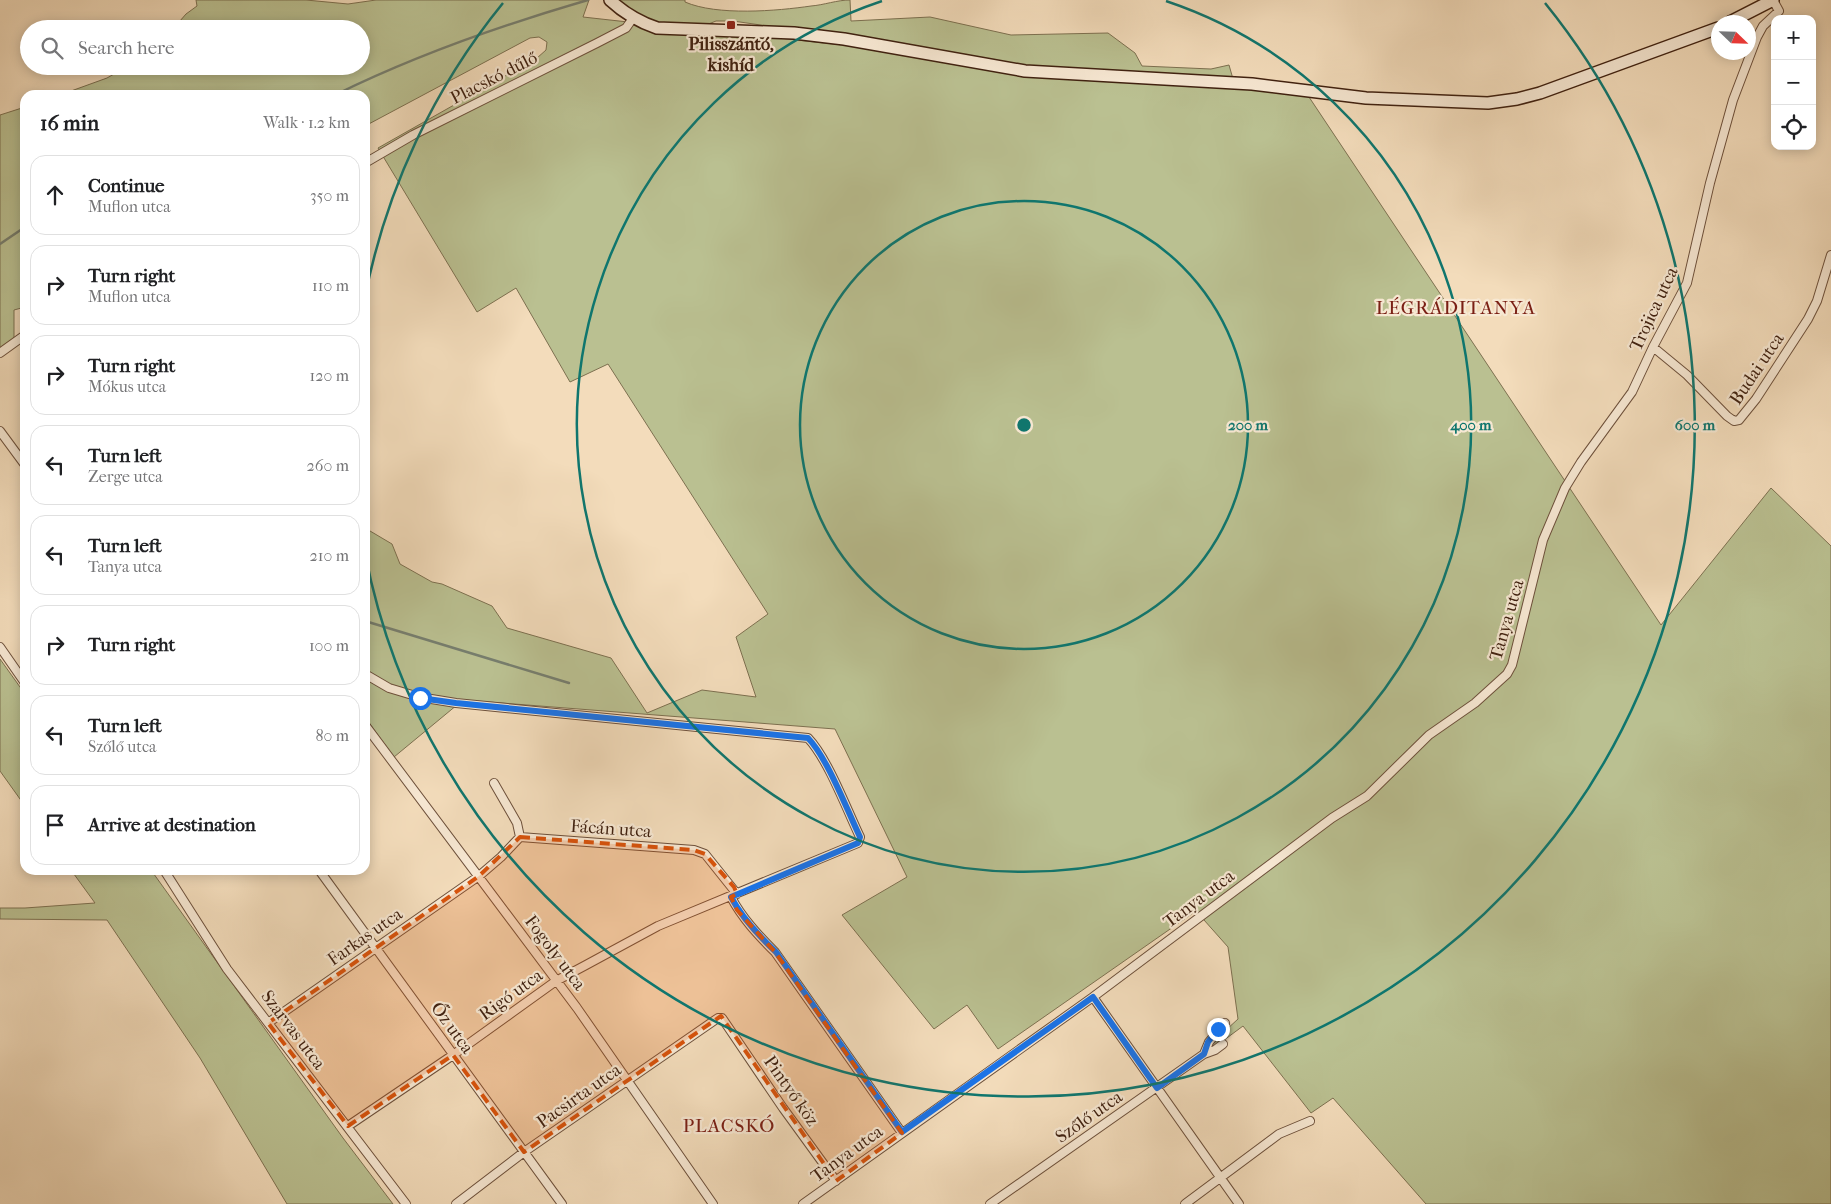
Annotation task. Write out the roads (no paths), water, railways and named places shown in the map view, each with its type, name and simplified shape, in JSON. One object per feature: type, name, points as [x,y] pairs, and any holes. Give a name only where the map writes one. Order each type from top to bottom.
[{"type":"street","points":[[610,0],[634,18],[650,26],[794,33],[844,39],[999,68],[1047,73],[1228,82],[1366,98],[1488,103],[1517,99],[1540,93],[1711,31]]},
{"type":"street","points":[[1744,15],[1773,0]]},
{"type":"street","name":"Trojica utca","points":[[1538,562],[1543,540],[1565,488],[1581,462],[1632,392],[1653,347],[1687,284],[1710,183],[1733,100],[1757,37],[1763,26],[1779,10],[1773,0]]},
{"type":"street","name":"Placskó dűlő","points":[[370,160],[413,135],[626,28],[634,18]]},
{"type":"street","name":"Budai utca","points":[[1653,347],[1688,375],[1727,416],[1734,421],[1739,420],[1756,399],[1808,319],[1817,301],[1831,255]]},
{"type":"street","points":[[0,353],[20,339]]},
{"type":"street","points":[[0,431],[20,458]]},
{"type":"street","name":"Tanya utca","points":[[803,1204],[1093,997],[1332,818],[1367,796],[1429,735],[1475,703],[1506,674],[1512,665],[1538,562]]},
{"type":"street","points":[[0,647],[20,676]]},
{"type":"street","name":"Rigó utca","points":[[348,1126],[453,1056],[556,981],[658,926],[858,843],[860,837],[829,772],[814,744],[808,738],[420,698],[389,688],[370,677]]},
{"type":"street","name":"Fogoly utca","points":[[370,733],[577,1008],[714,1204]]},
{"type":"street","points":[[479,876],[520,837],[517,823],[494,782]]},
{"type":"street","name":"Fácán utca","points":[[520,837],[694,850],[705,854],[734,895],[738,910],[752,928],[776,952],[902,1132]]},
{"type":"street","name":"Szarvas utca","points":[[167,875],[228,969],[406,1204]]},
{"type":"street","name":"Őz utca","points":[[323,875],[562,1204]]},
{"type":"street","name":"Farkas utca","points":[[268,1023],[479,876]]},
{"type":"street","points":[[1093,997],[1239,1204]]},
{"type":"street","name":"Pacsirta utca","points":[[456,1204],[524,1152],[718,1018],[722,1018]]},
{"type":"street","name":"Pintyő köz","points":[[722,1018],[783,1108],[836,1181]]},
{"type":"street","name":"Szőlő utca","points":[[1204,1054],[1208,1042],[1225,1024]]},
{"type":"street","name":"Szőlő utca","points":[[990,1204],[1204,1054],[1215,1050],[1223,1044]]},
{"type":"street","points":[[1185,1204],[1279,1134],[1310,1121]]},
{"type":"waterway","points":[[345,90],[460,42],[588,0]]},
{"type":"waterway","points":[[0,244],[20,230]]},
{"type":"waterway","points":[[370,623],[569,683]]},
{"type":"place","name":"Pilisszántó, kishíd","points":[[731,25]]},
{"type":"district","name":"LÉGRÁDITANYA","points":[[1456,308]]},
{"type":"district","name":"PLACSKÓ","points":[[729,1126]]}]
